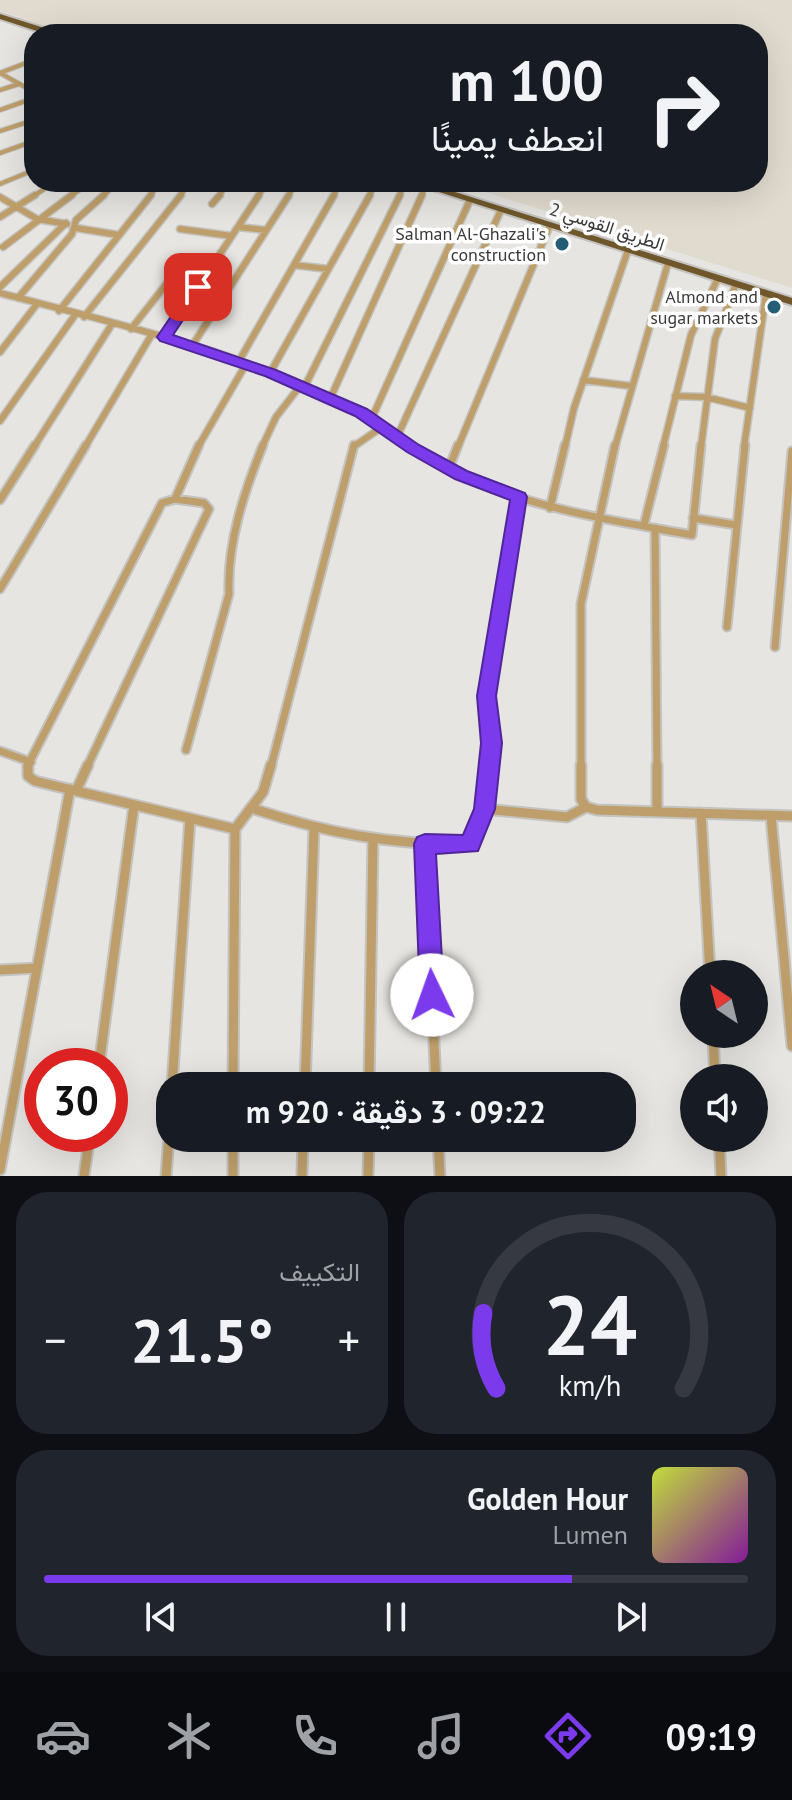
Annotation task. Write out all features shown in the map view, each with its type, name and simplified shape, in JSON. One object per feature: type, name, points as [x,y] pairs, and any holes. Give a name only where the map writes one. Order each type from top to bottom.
[{"type":"highway","points":[[0,16],[24,24]]},
{"type":"highway","points":[[0,22],[24,30]]},
{"type":"highway","name":"الطريق القوسي 2","points":[[445,192],[792,294]]},
{"type":"highway","name":"الطريق القوسي 2","points":[[466,192],[628,250],[792,302]]},
{"type":"street","points":[[0,73],[24,64]]},
{"type":"street","points":[[0,73],[24,88]]},
{"type":"street","points":[[0,90],[19,84]]},
{"type":"street","points":[[0,110],[24,99]]},
{"type":"street","points":[[0,131],[24,123]]},
{"type":"street","points":[[0,153],[24,145]]},
{"type":"street","points":[[0,184],[24,174]]},
{"type":"street","points":[[0,217],[40,192]]},
{"type":"street","points":[[1,244],[9,242],[76,192]]},
{"type":"street","points":[[18,298],[75,227],[76,220],[107,192]]},
{"type":"street","points":[[59,311],[153,192]]},
{"type":"street","points":[[84,317],[183,192]]},
{"type":"street","points":[[212,204],[222,192]]},
{"type":"street","points":[[165,337],[262,192]]},
{"type":"street","points":[[192,346],[290,192]]},
{"type":"street","points":[[175,499],[204,433],[335,192]]},
{"type":"street","points":[[270,373],[371,192]]},
{"type":"street","points":[[186,750],[229,594],[226,576],[243,501],[275,419],[302,387],[401,192]]},
{"type":"street","points":[[330,399],[423,192]]},
{"type":"street","points":[[0,197],[37,219],[119,235]]},
{"type":"street","points":[[371,420],[470,200]]},
{"type":"street","points":[[397,437],[501,210]]},
{"type":"street","points":[[449,468],[550,222]]},
{"type":"street","points":[[66,223],[0,290],[59,311],[165,337],[270,373],[371,420],[449,468],[550,508],[692,535],[715,339],[736,284]]},
{"type":"street","points":[[238,227],[265,230]]},
{"type":"street","points":[[180,229],[232,236]]},
{"type":"street","points":[[550,508],[574,408],[628,250]]},
{"type":"street","points":[[586,807],[581,799],[581,604],[598,517],[631,386],[668,263]]},
{"type":"street","points":[[294,265],[328,269]]},
{"type":"street","points":[[131,329],[171,278]]},
{"type":"street","points":[[644,525],[691,335],[718,278]]},
{"type":"street","points":[[727,627],[736,525],[766,294]]},
{"type":"street","points":[[0,352],[37,304]]},
{"type":"street","points":[[0,421],[75,315]]},
{"type":"street","points":[[0,500],[112,324]]},
{"type":"street","points":[[0,589],[152,334]]},
{"type":"street","points":[[583,380],[631,386]]},
{"type":"street","points":[[675,396],[706,397],[750,408]]},
{"type":"street","points":[[233,1072],[235,829],[263,792],[275,754],[354,444],[382,427]]},
{"type":"street","points":[[775,647],[792,451]]},
{"type":"street","points":[[251,808],[314,829],[425,844],[470,845],[484,809],[491,743],[487,696],[519,497]]},
{"type":"street","points":[[0,1170],[73,790],[209,509],[204,503],[175,499],[162,503],[27,768],[28,776],[35,781],[73,790],[134,805],[235,829]]},
{"type":"street","points":[[693,518],[736,525]]},
{"type":"street","points":[[655,528],[657,812]]},
{"type":"street","points":[[0,751],[31,762]]},
{"type":"street","points":[[101,1048],[134,805]]},
{"type":"street","points":[[484,809],[567,817],[586,807],[792,816]]},
{"type":"street","points":[[701,813],[709,960]]},
{"type":"street","points":[[771,816],[792,1046]]},
{"type":"street","points":[[173,1072],[190,818]]},
{"type":"street","points":[[305,1072],[314,829]]},
{"type":"street","points":[[369,1072],[373,838]]},
{"type":"street","points":[[425,844],[435,1072]]},
{"type":"street","points":[[0,970],[37,968]]},
{"type":"street","points":[[84,1176],[87,1152]]},
{"type":"street","points":[[166,1176],[168,1152]]},
{"type":"street","points":[[233,1152],[233,1176]]},
{"type":"street","points":[[302,1176],[303,1152]]},
{"type":"street","points":[[368,1176],[369,1152]]},
{"type":"street","points":[[439,1152],[440,1176]]},
{"type":"street","points":[[720,1152],[721,1176]]},
{"type":"shaded area","points":[[0,0],[792,0],[792,288],[485,192],[768,192],[768,24],[40,24],[0,11]]},
{"type":"place","name":"Salman Al-Ghazali's construction","points":[[562,244]]},
{"type":"place","name":"Almond and sugar markets","points":[[774,307]]},
{"type":"route","points":[[198,287],[165,337],[270,373],[361,413],[413,449],[461,475],[519,497],[487,696],[491,743],[484,809],[470,845],[425,844],[432,995]]}]
